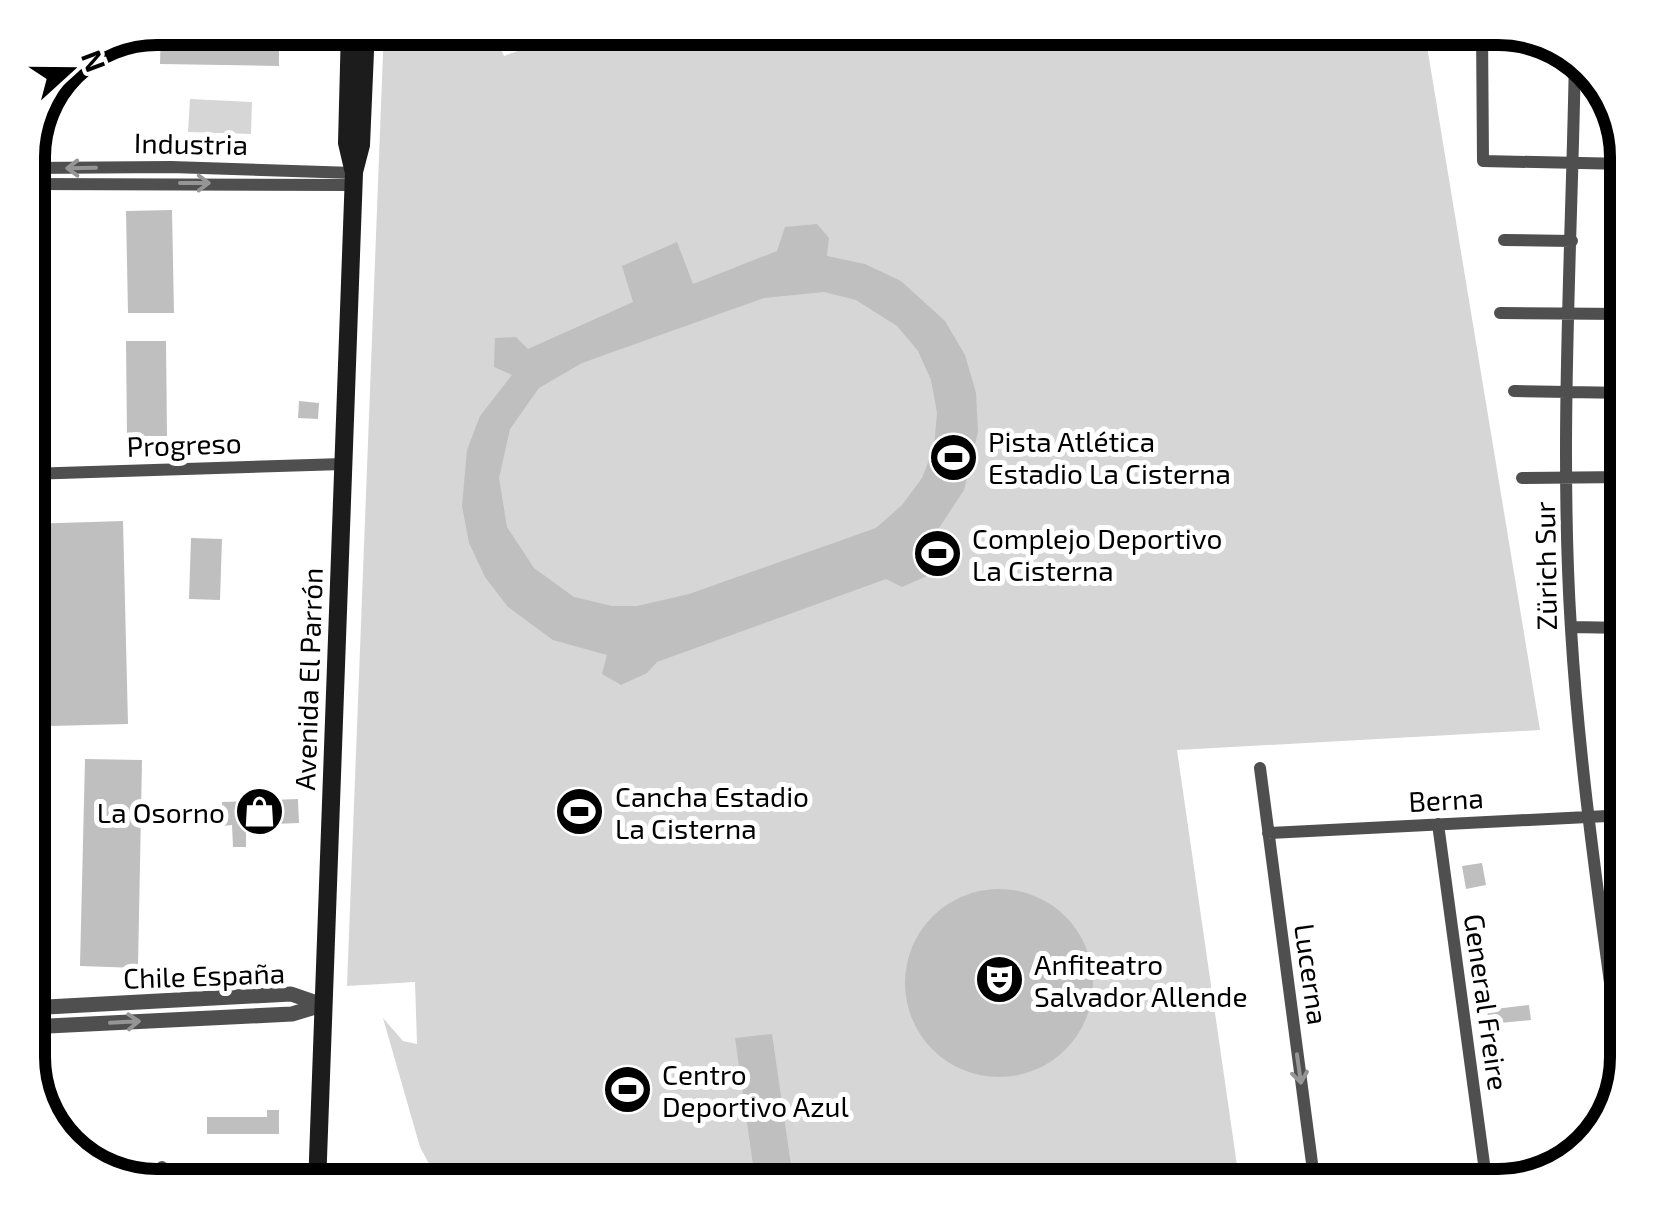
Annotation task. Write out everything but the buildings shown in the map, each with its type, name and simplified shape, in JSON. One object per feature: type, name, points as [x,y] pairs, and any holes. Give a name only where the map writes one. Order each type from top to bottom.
[{"type":"main road","name":"Avenida El Parrón","points":[[317,1169],[353,179],[347,143],[350,45]]},
{"type":"main road","name":"Avenida El Parrón","points":[[353,179],[362,145],[365,45]]},
{"type":"street","points":[[1482,45],[1482,161],[1610,164]]},
{"type":"street","name":"Zürich Sur","points":[[1575,76],[1568,478],[1570,627],[1588,817],[1610,983]]},
{"type":"street","name":"Industria","points":[[45,169],[353,179]]},
{"type":"street","name":"Industria","points":[[45,184],[353,179]]},
{"type":"street","points":[[1504,240],[1572,241]]},
{"type":"street","points":[[1500,314],[1610,314]]},
{"type":"street","points":[[1514,391],[1610,393]]},
{"type":"street","name":"Progreso","points":[[45,473],[343,464]]},
{"type":"street","points":[[1522,478],[1610,477]]},
{"type":"street","points":[[1570,627],[1610,628]]},
{"type":"street","name":"Lucerna","points":[[1260,768],[1313,1169]]},
{"type":"street","name":"Berna","points":[[1268,833],[1610,816]]},
{"type":"street","name":"General Freire","points":[[1438,824],[1484,1169]]},
{"type":"street","name":"Chile España","points":[[45,1007],[291,994],[323,1005]]},
{"type":"street","name":"Chile España","points":[[45,1026],[292,1014],[323,1005]]},
{"type":"shaded area","name":"Complejo Deportivo La Cisterna","points":[[383,45],[499,45],[504,56],[535,45],[1427,45],[1540,730],[1177,750],[1238,1169],[432,1169],[420,1147],[383,1018],[403,1041],[417,1044],[415,982],[347,986]]},
{"type":"shaded area","points":[[190,99],[252,102],[251,134],[188,132]]},
{"type":"place","name":"Pista Atlética Estadio La Cisterna","points":[[953,457]]},
{"type":"place","name":"Complejo Deportivo La Cisterna","points":[[937,554]]},
{"type":"place","name":"La Osorno","points":[[260,812]]},
{"type":"place","name":"Cancha Estadio La Cisterna","points":[[580,812]]},
{"type":"place","name":"Anfiteatro Salvador Allende","points":[[999,980]]},
{"type":"place","name":"Centro Deportivo Azul","points":[[627,1090]]}]
